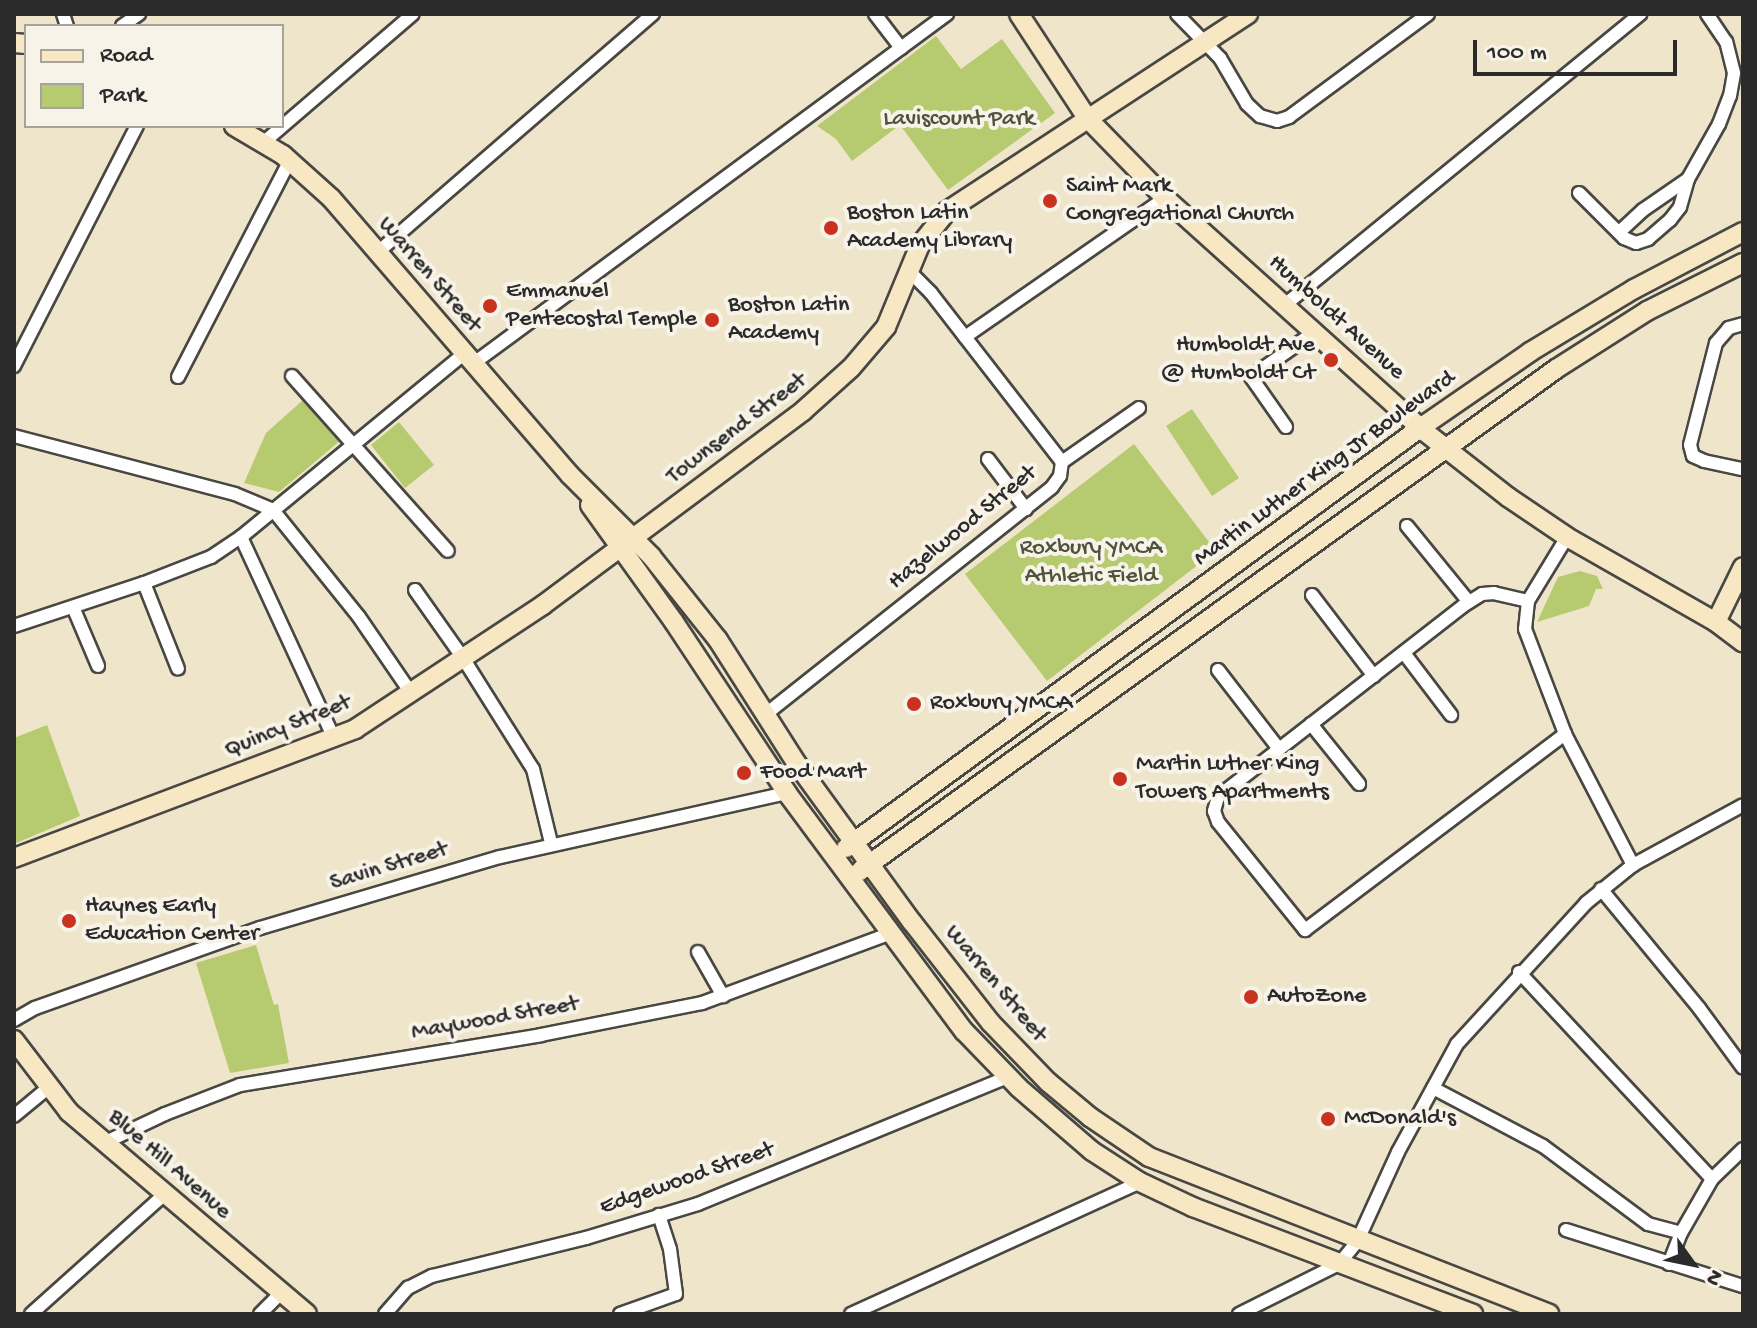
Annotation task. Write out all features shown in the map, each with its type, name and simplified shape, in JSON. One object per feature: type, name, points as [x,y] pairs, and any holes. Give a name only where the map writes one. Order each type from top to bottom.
[{"type":"main road","name":"Humboldt Avenue","points":[[1019,14],[1087,118],[1165,198],[1420,428],[1567,537],[1716,622],[1743,642]]},
{"type":"main road","name":"Townsend Street","points":[[626,542],[803,411],[842,377],[886,327],[920,245],[934,223],[947,211],[1248,14]]},
{"type":"main road","name":"Warren Street","points":[[238,128],[290,160],[331,198],[626,542],[718,640],[797,764],[870,864],[991,1023],[1048,1082],[1090,1117],[1149,1157],[1357,1242],[1549,1314]]},
{"type":"main road","name":"Martin Luther King Jr Boulevard","points":[[835,856],[1420,428],[1569,328],[1678,264],[1743,232]]},
{"type":"main road","points":[[851,877],[1556,369],[1647,311],[1743,263]]},
{"type":"main road","name":"Warren Street","points":[[626,542],[667,611],[787,793],[964,1031],[1007,1077],[1083,1144],[1140,1182],[1339,1264],[1473,1314]]},
{"type":"main road","name":"Quincy Street","points":[[14,858],[361,726],[555,597],[626,542]]},
{"type":"main road","points":[[1716,622],[1743,567]]},
{"type":"main road","name":"Blue Hill Avenue","points":[[14,1040],[69,1112],[307,1314]]},
{"type":"street","points":[[284,125],[413,14]]},
{"type":"street","points":[[378,252],[653,14]]},
{"type":"street","points":[[875,14],[901,48]]},
{"type":"street","points":[[14,626],[192,566],[241,537],[353,445],[470,358],[947,14]]},
{"type":"street","points":[[1177,14],[1220,58],[1247,104],[1260,116],[1277,121],[1289,117],[1428,14]]},
{"type":"street","points":[[1286,304],[1640,14]]},
{"type":"street","points":[[1579,193],[1619,232],[1636,243],[1648,239],[1680,207],[1688,179],[1719,124],[1730,96],[1734,73],[1726,42],[1707,14]]},
{"type":"street","points":[[14,366],[136,128]]},
{"type":"street","points":[[264,142],[280,128]]},
{"type":"street","points":[[178,377],[290,160]]},
{"type":"street","points":[[1619,232],[1643,210],[1688,179]]},
{"type":"street","points":[[965,337],[1165,198]]},
{"type":"street","name":"Hazelwood Street","points":[[766,714],[1057,482],[1062,462],[910,272]]},
{"type":"street","points":[[1743,324],[1729,328],[1716,343],[1692,435],[1693,456],[1743,469]]},
{"type":"street","points":[[1286,427],[1251,377],[1316,331]]},
{"type":"street","points":[[292,376],[448,551]]},
{"type":"street","points":[[1062,462],[1139,408]]},
{"type":"street","points":[[14,436],[235,494],[273,510],[359,617],[411,693]]},
{"type":"street","points":[[988,459],[1026,509]]},
{"type":"street","points":[[1407,526],[1469,602]]},
{"type":"street","points":[[241,537],[334,738]]},
{"type":"street","points":[[1567,537],[1528,601],[1525,629],[1565,734],[1633,865]]},
{"type":"street","points":[[144,583],[178,669]]},
{"type":"street","points":[[415,590],[463,658],[533,769],[551,843]]},
{"type":"street","points":[[1528,601],[1494,593],[1482,594],[1469,602],[1218,797],[1214,811],[1218,822],[1305,930],[1565,734]]},
{"type":"street","points":[[1312,595],[1374,676]]},
{"type":"street","points":[[73,607],[98,666]]},
{"type":"street","points":[[1404,653],[1451,715]]},
{"type":"street","points":[[1218,670],[1279,749]]},
{"type":"street","points":[[1311,724],[1359,784]]},
{"type":"street","name":"Savin Street","points":[[14,1020],[35,1008],[260,928],[551,843],[787,793]]},
{"type":"street","points":[[1239,1314],[1339,1264],[1357,1242],[1398,1152],[1457,1044],[1519,972],[1601,889],[1633,865],[1743,805]]},
{"type":"street","points":[[1601,889],[1699,1008],[1743,1068]]},
{"type":"street","name":"Maywood Street","points":[[106,1142],[165,1114],[240,1085],[670,1010],[723,996],[891,933]]},
{"type":"street","points":[[698,952],[723,996]]},
{"type":"street","points":[[1519,972],[1712,1179]]},
{"type":"street","name":"Edgewood Street","points":[[385,1314],[408,1288],[432,1276],[698,1204],[1007,1077]]},
{"type":"street","points":[[14,1116],[49,1087]]},
{"type":"street","points":[[1433,1088],[1543,1146],[1648,1224],[1681,1233]]},
{"type":"street","points":[[1669,1264],[1681,1233],[1712,1179],[1743,1149]]},
{"type":"street","points":[[851,1314],[1140,1182]]},
{"type":"street","points":[[31,1314],[166,1193]]},
{"type":"street","points":[[620,1314],[676,1294],[670,1249],[659,1215]]},
{"type":"street","points":[[1566,1230],[1743,1286]]},
{"type":"street","points":[[260,1314],[281,1293]]},
{"type":"green space","name":"Laviscount Park","points":[[936,36],[961,69],[1002,39],[1055,113],[948,190],[900,125],[852,161],[836,139],[817,126]]},
{"type":"green space","points":[[303,400],[341,440],[279,492],[244,483],[266,433]]},
{"type":"green space","points":[[1192,409],[1239,478],[1212,496],[1166,426]]},
{"type":"green space","points":[[399,422],[434,465],[405,488],[371,445]]},
{"type":"green space","name":"Roxbury YMCA Athletic Field","points":[[1134,444],[1216,551],[1047,681],[965,574]]},
{"type":"green space","points":[[1580,571],[1597,576],[1603,589],[1596,589],[1589,606],[1537,622],[1558,577]]},
{"type":"green space","points":[[47,725],[80,816],[14,844],[14,738]]},
{"type":"green space","points":[[256,945],[274,1005],[278,1004],[289,1063],[230,1073],[196,963]]},
{"type":"place","name":"Saint Mark Congregational Church","points":[[1050,201]]},
{"type":"place","name":"Boston Latin Academy Library","points":[[831,228]]},
{"type":"place","name":"Emmanuel Pentecostal Temple","points":[[490,306]]},
{"type":"place","name":"Boston Latin Academy","points":[[712,320]]},
{"type":"place","name":"Humboldt Ave @ Humboldt Ct","points":[[1331,360]]},
{"type":"place","name":"Roxbury YMCA","points":[[914,704]]},
{"type":"place","name":"Food Mart","points":[[744,773]]},
{"type":"place","name":"Martin Luther King Towers Apartments","points":[[1120,779]]},
{"type":"place","name":"Haynes Early Education Center","points":[[69,921]]},
{"type":"place","name":"AutoZone","points":[[1251,997]]},
{"type":"place","name":"McDonald's","points":[[1328,1119]]}]
